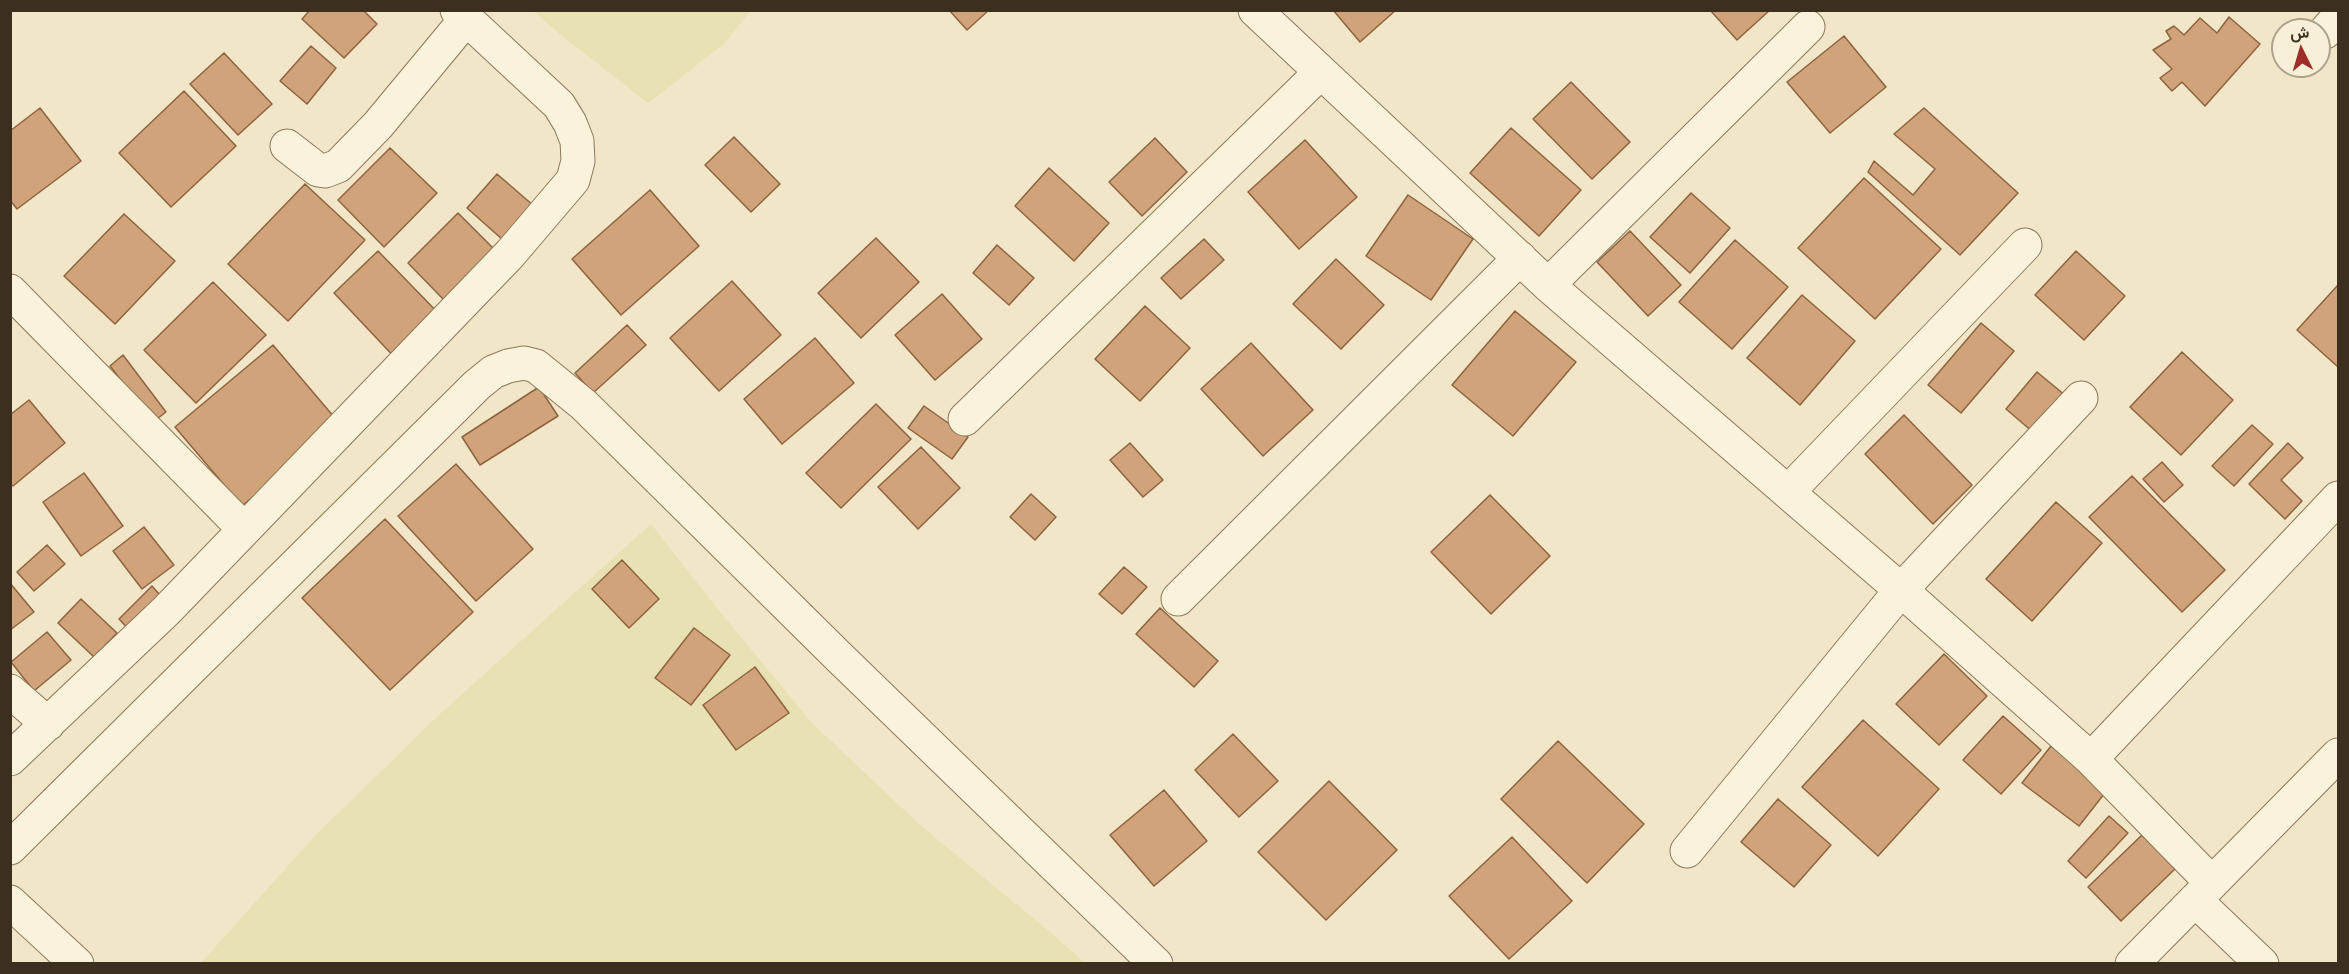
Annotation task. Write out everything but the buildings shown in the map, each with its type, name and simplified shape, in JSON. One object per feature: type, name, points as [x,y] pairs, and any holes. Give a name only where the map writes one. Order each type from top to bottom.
[{"type":"street","points":[[1255,10],[1548,285],[1901,590],[2091,759],[2262,963]]},
{"type":"street","points":[[10,759],[166,611],[510,254],[573,180],[578,161],[577,141],[559,105],[461,15],[378,125],[338,166],[325,171],[318,170],[287,146]]},
{"type":"street","points":[[1548,285],[1808,27]]},
{"type":"street","points":[[965,419],[1321,72]]},
{"type":"street","points":[[1788,492],[2025,245]]},
{"type":"street","points":[[1178,599],[1520,258]]},
{"type":"street","points":[[10,291],[244,529]]},
{"type":"street","points":[[10,848],[477,385],[493,372],[524,363],[536,366],[584,405],[838,657],[1156,963]]},
{"type":"street","points":[[1687,851],[1901,590],[2081,399]]},
{"type":"street","points":[[2091,759],[2338,498]]},
{"type":"street","points":[[10,691],[48,724]]},
{"type":"street","points":[[2132,963],[2338,755]]},
{"type":"street","points":[[10,902],[77,963]]},
{"type":"shaded area","points":[[533,11],[750,11],[724,44],[648,103]]},
{"type":"shaded area","points":[[651,524],[812,723],[921,826],[1085,963],[200,964],[314,837],[440,714]]}]
